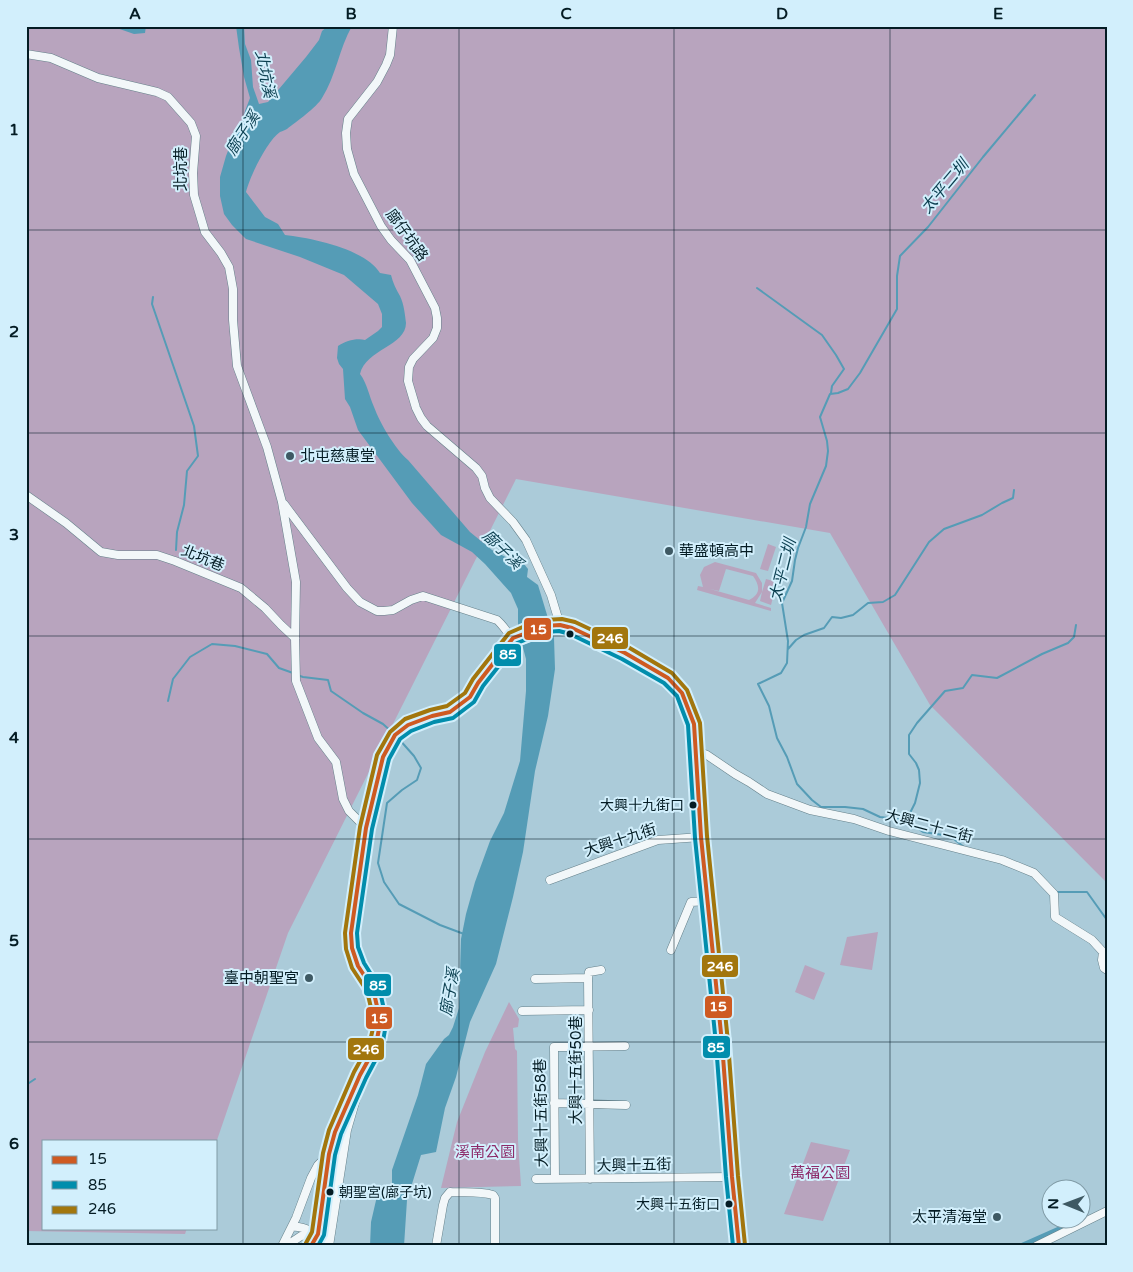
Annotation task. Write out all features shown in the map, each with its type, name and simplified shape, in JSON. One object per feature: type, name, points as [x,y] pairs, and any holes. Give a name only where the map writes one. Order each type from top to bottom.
[{"type":"main road","points":[[316,1246],[329,1154],[334,1132],[377,1039],[379,1015],[373,989],[358,966],[351,940],[366,828],[384,757],[394,737],[408,724],[450,712],[470,697],[478,683],[515,638],[534,629],[558,625],[572,628],[603,642],[668,678],[682,693],[693,718],[697,751],[701,837],[740,1246]]},
{"type":"main road","points":[[329,1243],[346,1130],[366,1074],[370,1057]]},
{"type":"main road","points":[[311,1246],[318,1234]]},
{"type":"street","name":"廍仔坑路","points":[[393,26],[390,55],[377,82],[348,119],[346,133],[347,149],[354,174],[381,226],[410,260],[435,308],[437,328],[433,338],[413,359],[409,367],[408,380],[421,418],[427,426],[476,468],[482,476],[490,498],[513,522],[526,540],[551,595],[558,625]]},
{"type":"street","name":"北坑巷","points":[[26,54],[51,58],[98,78],[157,92],[168,98],[191,123],[196,136],[193,173],[194,195],[204,232],[221,253],[229,267],[233,289],[233,320],[237,366],[267,447],[282,502],[296,582],[294,638],[296,681],[318,738],[336,762],[343,799],[349,811],[366,828]]},
{"type":"street","name":"北坑巷","points":[[26,495],[66,523],[101,552],[118,556],[157,555],[241,588],[266,608],[294,638]]},
{"type":"street","name":"北坑巷","points":[[282,502],[347,588],[360,602],[377,611],[384,611],[392,610],[410,600],[423,596],[497,620],[515,638]]},
{"type":"street","name":"大興二十二街","points":[[697,751],[707,755],[767,794],[810,810],[854,819],[889,831],[1002,860],[1034,873],[1054,894],[1055,917],[1092,940],[1103,952],[1102,960],[1104,968],[1107,970]]},
{"type":"street","name":"大興十九街","points":[[550,880],[658,840],[701,837]]},
{"type":"street","points":[[671,950],[691,902],[708,901]]},
{"type":"street","points":[[536,979],[588,978],[589,972],[601,970]]},
{"type":"street","name":"大興十五街50巷","points":[[588,978],[590,1179]]},
{"type":"street","points":[[522,1011],[589,1010]]},
{"type":"street","points":[[589,1047],[625,1046]]},
{"type":"street","name":"大興十五街58巷","points":[[555,1179],[554,1047],[589,1047]]},
{"type":"street","points":[[554,1103],[626,1105]]},
{"type":"street","points":[[282,1246],[311,1178],[318,1165],[329,1154]]},
{"type":"street","name":"大興十五街","points":[[536,1179],[732,1177]]},
{"type":"street","points":[[436,1246],[440,1217],[445,1198],[450,1192],[472,1192],[493,1195],[496,1206],[495,1246]]},
{"type":"street","points":[[1036,1246],[1107,1211]]},
{"type":"street","points":[[292,1226],[308,1229],[329,1243]]},
{"type":"street","points":[[286,1246],[301,1236],[318,1234]]},
{"type":"green space","points":[[26,26],[1107,26],[1107,883],[930,705],[830,533],[516,479],[288,933],[217,1140],[42,1140],[42,1230],[186,1230],[185,1234],[26,1231]]},
{"type":"green space","points":[[768,544],[776,547],[768,571],[760,569]]},
{"type":"green space","points":[[715,562],[756,573],[762,583],[762,592],[755,603],[771,608],[771,611],[697,590],[698,586],[703,587],[700,575],[704,567]],"holes":[[[726,569],[753,576],[758,590],[756,595],[749,600],[710,589],[719,591]]]},
{"type":"green space","points":[[766,579],[777,582],[771,605],[760,601]]},
{"type":"green space","points":[[878,932],[872,970],[840,965],[847,937]]},
{"type":"green space","points":[[805,965],[825,973],[814,1000],[795,992]]},
{"type":"green space","name":"溪南公園","points":[[509,1002],[519,1019],[518,1027],[513,1028],[515,1049],[517,1051],[518,1141],[521,1186],[441,1188],[457,1122],[485,1052]]},
{"type":"green space","name":"萬福公園","points":[[811,1142],[850,1150],[823,1221],[784,1214]]},
{"type":"water","points":[[111,26],[146,26],[145,33],[134,34]]},
{"type":"water","name":"廍子溪","points":[[236,26],[244,26],[245,44],[251,60],[253,87],[259,104],[268,102],[319,40],[322,31],[328,26],[352,26],[331,81],[322,98],[311,110],[287,129],[280,132],[270,143],[255,168],[246,192],[265,217],[278,224],[285,235],[337,246],[363,257],[380,273],[391,275],[401,299],[406,323],[400,337],[370,359],[360,374],[372,403],[388,435],[398,449],[470,532],[492,550],[519,564],[524,564],[528,569],[527,577],[538,585],[554,638],[555,669],[548,716],[535,771],[523,852],[513,897],[496,964],[470,1022],[456,1077],[445,1108],[436,1152],[421,1155],[407,1200],[404,1246],[370,1246],[371,1222],[377,1196],[392,1189],[392,1170],[418,1095],[426,1064],[449,1035],[459,1008],[461,939],[466,914],[490,841],[504,813],[520,761],[526,691],[526,659],[518,629],[518,609],[511,593],[472,552],[441,535],[412,503],[358,430],[350,407],[345,399],[343,369],[337,358],[338,346],[351,340],[365,340],[382,327],[382,314],[378,304],[344,275],[300,257],[246,239],[224,214],[220,196],[220,177],[226,156],[235,133],[242,124],[250,98],[244,77]]},
{"type":"pier","points":[[549,617],[556,635],[545,636],[523,645],[518,626]]},
{"type":"waterway","name":"太平二圳","points":[[964,847],[950,836],[923,832],[906,820],[880,817],[863,809],[821,807],[812,800],[797,784],[787,757],[777,738],[769,706],[758,684],[781,673],[787,663],[788,641],[782,603],[792,581],[795,560],[806,527],[810,504],[826,466],[827,441],[820,417],[830,394],[848,389],[860,373],[897,309],[897,276],[900,256],[928,227],[1035,95]]},
{"type":"waterway","points":[[757,288],[822,335],[844,369],[832,386],[831,393]]},
{"type":"waterway","points":[[153,297],[152,304],[194,426],[198,456],[187,471],[184,505],[177,532],[176,550]]},
{"type":"waterway","points":[[788,649],[796,640],[804,635],[824,628],[832,617],[841,618],[853,615],[868,603],[883,602],[895,595],[929,542],[944,529],[982,515],[1013,498],[1014,490]]},
{"type":"waterway","points":[[907,819],[915,803],[920,783],[919,770],[909,754],[909,735],[917,723],[945,691],[963,688],[972,675],[997,678],[1042,654],[1068,643],[1074,637],[1076,625]]},
{"type":"waterway","points":[[168,701],[173,679],[190,657],[212,644],[235,646],[267,654],[279,668],[293,673]]},
{"type":"waterway","points":[[297,675],[328,680],[331,691],[383,724],[393,733]]},
{"type":"waterway","points":[[398,738],[414,756],[421,768],[417,780],[387,803],[378,863],[384,882],[399,904],[440,925],[464,934]]},
{"type":"waterway","name":"太平二圳","points":[[1055,892],[1087,892],[1107,920]]},
{"type":"waterway","points":[[26,1085],[35,1079]]},
{"type":"waterway","points":[[1022,1246],[1058,1230]]},
{"type":"transit line","name":"246","points":[[306,1243],[312,1232],[323,1153],[329,1130],[354,1072],[364,1054],[373,1028],[373,1016],[367,991],[352,968],[346,949],[345,933],[360,827],[377,755],[390,732],[405,719],[447,706],[465,693],[473,679],[509,633],[544,620],[562,619],[575,622],[628,647],[672,673],[687,690],[700,723],[707,836],[728,1042],[745,1245]]},
{"type":"transit line","name":"15","points":[[311,1246],[318,1234],[329,1154],[335,1132],[370,1057],[379,1029],[379,1015],[373,989],[358,966],[352,948],[351,933],[366,828],[383,757],[395,735],[408,725],[432,716],[450,712],[470,697],[478,683],[513,638],[545,626],[560,625],[572,628],[625,653],[668,678],[682,693],[694,724],[701,837],[722,1043],[739,1246]]},
{"type":"transit line","name":"85","points":[[318,1246],[324,1235],[335,1155],[341,1134],[376,1059],[385,1030],[385,1014],[379,987],[364,963],[358,947],[357,933],[372,829],[389,759],[400,739],[411,731],[434,722],[453,718],[474,702],[483,686],[517,643],[546,632],[559,631],[570,634],[622,659],[664,683],[677,696],[688,725],[695,838],[716,1044],[733,1246]]},
{"type":"place","name":"北屯慈惠堂","points":[[290,456]]},
{"type":"place","name":"華盛頓高中","points":[[669,551]]},
{"type":"place","name":"大興十九街口","points":[[693,805]]},
{"type":"place","name":"臺中朝聖宮","points":[[309,978]]},
{"type":"place","name":"朝聖宮(廍子坑)","points":[[330,1192]]},
{"type":"place","name":"大興十五街口","points":[[729,1204]]},
{"type":"place","name":"太平清海堂","points":[[997,1217]]},
{"type":"water label","name":"北坑溪","points":[[266,74]]}]
